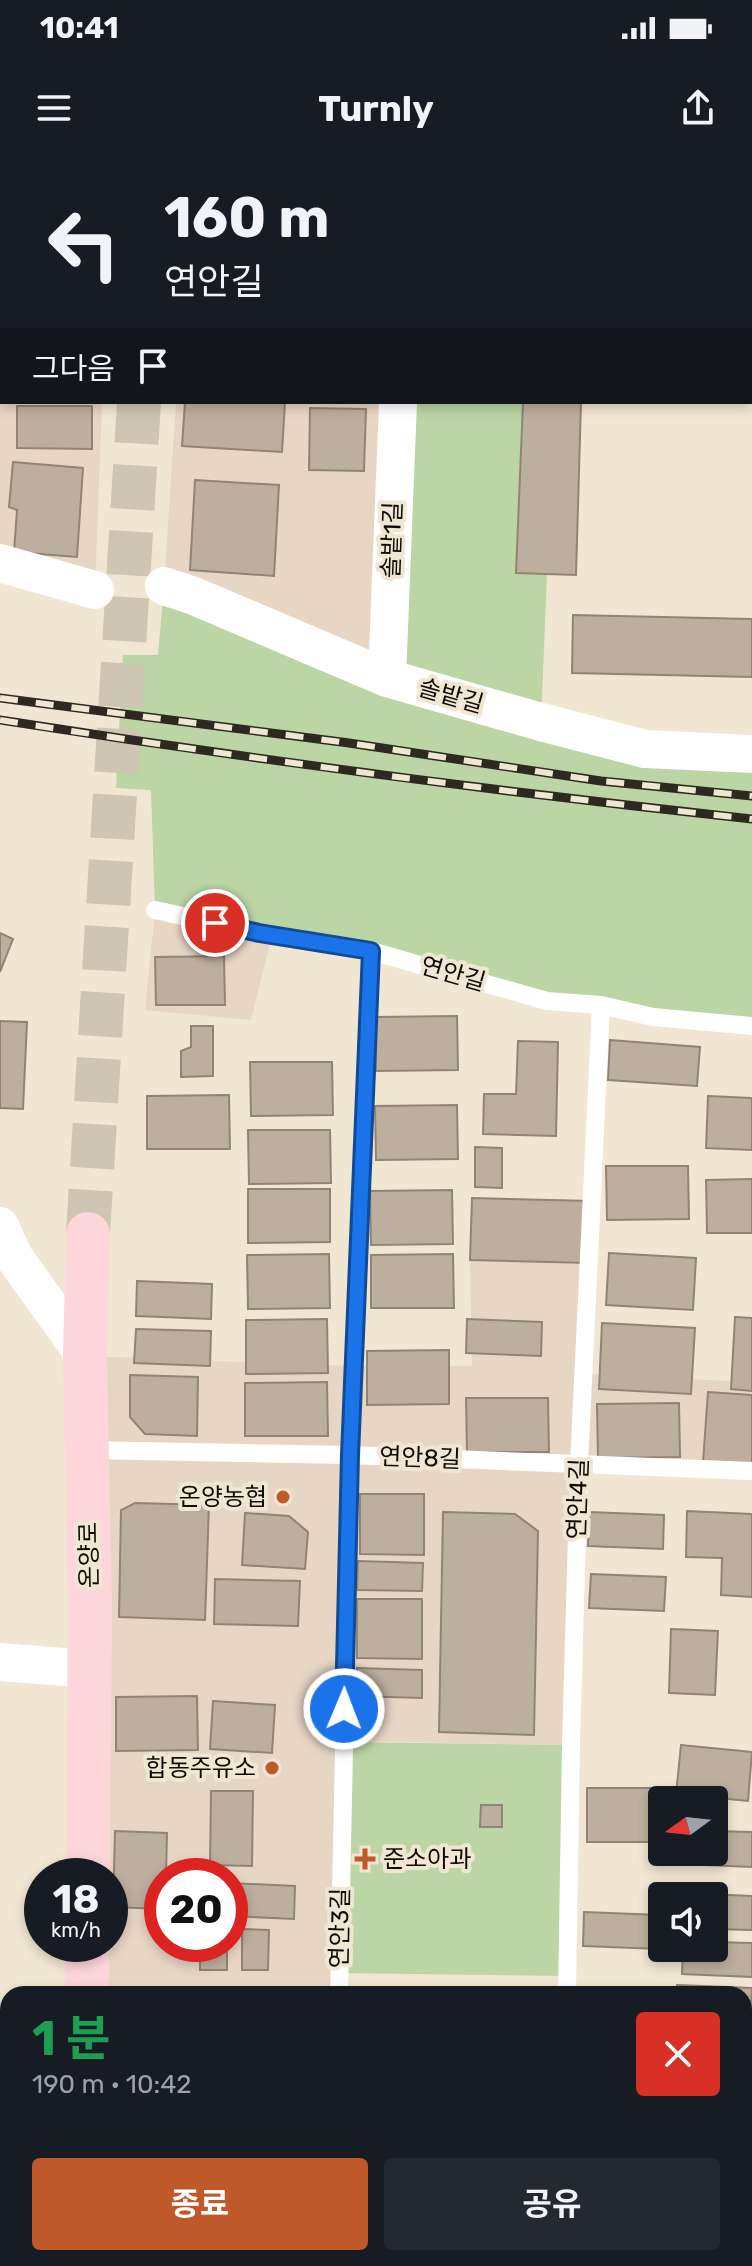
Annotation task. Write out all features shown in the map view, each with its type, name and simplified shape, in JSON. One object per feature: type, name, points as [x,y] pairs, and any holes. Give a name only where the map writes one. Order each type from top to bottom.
[{"type":"main road","name":"온양로","points":[[88,1234],[85,1356],[90,1669],[88,1858]]},
{"type":"main road","points":[[87,1962],[87,1986]]},
{"type":"street","name":"솔밭1길","points":[[387,678],[398,404]]},
{"type":"street","points":[[0,563],[95,590]]},
{"type":"street","name":"솔밭길","points":[[164,586],[387,678],[645,749],[752,754]]},
{"type":"street","points":[[0,1226],[14,1257],[85,1356]]},
{"type":"street","points":[[0,1662],[90,1669]]},
{"type":"lane","name":"연안길","points":[[155,910],[259,933],[371,951],[547,1001],[601,1005],[653,1017],[752,1026]]},
{"type":"lane","name":"연안3길","points":[[339,1986],[350,1455],[371,951]]},
{"type":"lane","name":"연안4길","points":[[567,1986],[579,1465],[601,1005]]},
{"type":"lane","name":"연안8길","points":[[88,1450],[350,1455],[752,1471]]},
{"type":"shaded area","points":[[0,404],[102,404],[95,590],[0,563]]},
{"type":"shaded area","points":[[176,404],[398,404],[387,678],[164,586]]},
{"type":"shaded area","points":[[155,910],[272,935],[251,1020],[145,1010]]},
{"type":"shaded area","points":[[470,1260],[589,1263],[583,1374],[752,1382],[752,1471],[579,1465],[571,1745],[344,1741],[338,1986],[87,1986],[87,1962],[128,1962],[128,1858],[109,1858],[85,1356],[353,1366],[472,1366]]},
{"type":"green space","points":[[398,404],[523,404],[516,572],[547,574],[541,722],[752,753],[752,1026],[653,1017],[155,910],[151,790],[116,788],[123,655],[158,655],[164,586],[387,677]]},
{"type":"green space","points":[[343,1742],[571,1745],[568,1976],[340,1973]]},
{"type":"building","points":[[185,404],[285,404],[282,452],[182,446]]},
{"type":"building","points":[[523,404],[581,404],[576,575],[516,573]]},
{"type":"building","points":[[17,406],[92,406],[92,449],[17,448]]},
{"type":"building","points":[[310,408],[366,409],[364,471],[309,470]]},
{"type":"building","points":[[13,462],[83,468],[77,557],[14,552],[17,510],[9,507]]},
{"type":"building","points":[[195,480],[279,485],[274,576],[190,570]]},
{"type":"building","points":[[573,615],[752,619],[752,677],[572,673]]},
{"type":"building","points":[[0,933],[13,939],[0,972]]},
{"type":"building","points":[[224,956],[225,1005],[156,1005],[155,957]]},
{"type":"building","points":[[457,1016],[458,1070],[376,1071],[375,1017]]},
{"type":"building","points":[[0,1021],[27,1022],[23,1109],[0,1108]]},
{"type":"building","points":[[191,1026],[213,1026],[213,1076],[181,1077],[181,1051],[191,1047]]},
{"type":"building","points":[[610,1040],[700,1047],[697,1086],[608,1080]]},
{"type":"building","points":[[518,1041],[558,1042],[556,1136],[483,1134],[484,1094],[516,1094]]},
{"type":"building","points":[[250,1062],[332,1062],[333,1115],[251,1116]]},
{"type":"building","points":[[229,1095],[230,1149],[147,1149],[147,1096]]},
{"type":"building","points":[[708,1096],[752,1098],[752,1150],[706,1148]]},
{"type":"building","points":[[457,1105],[458,1159],[376,1160],[375,1106]]},
{"type":"building","points":[[248,1130],[330,1130],[331,1183],[249,1184]]},
{"type":"building","points":[[475,1147],[502,1148],[502,1188],[475,1187]]},
{"type":"building","points":[[606,1166],[688,1166],[689,1219],[607,1220]]},
{"type":"building","points":[[752,1179],[752,1233],[707,1233],[706,1180]]},
{"type":"building","points":[[248,1189],[330,1189],[330,1242],[248,1243]]},
{"type":"building","points":[[452,1190],[453,1244],[371,1245],[370,1191]]},
{"type":"building","points":[[472,1198],[591,1201],[589,1263],[470,1260]]},
{"type":"building","points":[[609,1253],[696,1258],[693,1310],[606,1305]]},
{"type":"building","points":[[329,1254],[330,1308],[248,1309],[247,1255]]},
{"type":"building","points":[[453,1254],[454,1308],[371,1308],[371,1255]]},
{"type":"building","points":[[137,1281],[212,1284],[211,1319],[136,1316]]},
{"type":"building","points":[[735,1317],[752,1318],[752,1391],[731,1389]]},
{"type":"building","points":[[327,1319],[328,1373],[246,1374],[246,1320]]},
{"type":"building","points":[[467,1319],[542,1322],[541,1356],[466,1353]]},
{"type":"building","points":[[602,1323],[695,1328],[691,1394],[599,1389]]},
{"type":"building","points":[[136,1329],[211,1331],[210,1366],[134,1363]]},
{"type":"building","points":[[449,1350],[449,1404],[367,1405],[367,1351]]},
{"type":"building","points":[[130,1375],[198,1377],[197,1436],[145,1434],[130,1417]]},
{"type":"building","points":[[327,1382],[328,1436],[245,1436],[245,1383]]},
{"type":"building","points":[[708,1392],[752,1395],[752,1466],[703,1462]]},
{"type":"building","points":[[466,1398],[548,1398],[549,1452],[467,1452]]},
{"type":"building","points":[[679,1403],[680,1457],[598,1458],[597,1404]]},
{"type":"building","points":[[360,1494],[424,1494],[424,1555],[360,1554]]},
{"type":"building","points":[[135,1503],[209,1505],[205,1620],[119,1617],[121,1510]]},
{"type":"building","points":[[687,1511],[752,1514],[752,1597],[721,1595],[722,1558],[686,1557]]},
{"type":"building","points":[[443,1512],[515,1514],[538,1531],[534,1735],[439,1732]]},
{"type":"building","points":[[589,1512],[664,1515],[663,1549],[588,1546]]},
{"type":"building","points":[[245,1513],[289,1516],[308,1532],[305,1569],[242,1565]]},
{"type":"building","points":[[358,1561],[423,1563],[422,1591],[357,1590]]},
{"type":"building","points":[[591,1574],[666,1577],[664,1611],[589,1608]]},
{"type":"building","points":[[215,1579],[300,1581],[298,1626],[214,1624]]},
{"type":"building","points":[[357,1599],[422,1599],[422,1659],[357,1658]]},
{"type":"building","points":[[671,1629],[718,1631],[715,1695],[669,1693]]},
{"type":"building","points":[[357,1668],[422,1670],[422,1698],[356,1696]]},
{"type":"building","points":[[197,1696],[198,1750],[116,1751],[116,1697]]},
{"type":"building","points":[[213,1701],[275,1705],[272,1753],[210,1749]]},
{"type":"building","points":[[681,1745],[752,1752],[748,1801],[728,1799],[728,1786],[677,1786]]},
{"type":"building","points":[[587,1788],[648,1788],[648,1842],[587,1842]]},
{"type":"building","points":[[211,1791],[253,1791],[252,1866],[248,1866],[248,1858],[210,1858]]},
{"type":"building","points":[[481,1805],[502,1805],[502,1827],[480,1827]]},
{"type":"building","points":[[115,1831],[167,1833],[166,1858],[144,1858],[144,1908],[128,1908],[128,1858],[114,1858]]},
{"type":"building","points":[[728,1831],[752,1832],[752,1867],[728,1866]]},
{"type":"building","points":[[248,1884],[295,1886],[294,1919],[248,1917]]},
{"type":"building","points":[[728,1895],[752,1896],[752,1930],[728,1929]]},
{"type":"building","points":[[584,1912],[648,1915],[648,1949],[583,1946]]},
{"type":"building","points":[[248,1929],[269,1930],[268,1970],[242,1970],[242,1962],[248,1962]]},
{"type":"building","points":[[728,1942],[752,1943],[752,1977],[682,1974],[682,1962],[728,1962]]},
{"type":"building","points":[[200,1962],[227,1962],[227,1970],[200,1970]]},
{"type":"tunnel","points":[[88,1234],[139,404]]},
{"type":"railway","points":[[0,698],[349,743],[601,781],[752,796]]},
{"type":"railway","points":[[0,720],[375,774],[752,819]]},
{"type":"place","name":"온양농협","points":[[283,1497]]},
{"type":"place","name":"합동주유소","points":[[272,1768]]},
{"type":"place","name":"준소아과","points":[[365,1859]]},
{"type":"route","points":[[215,923],[371,951],[350,1455],[344,1709]]}]
